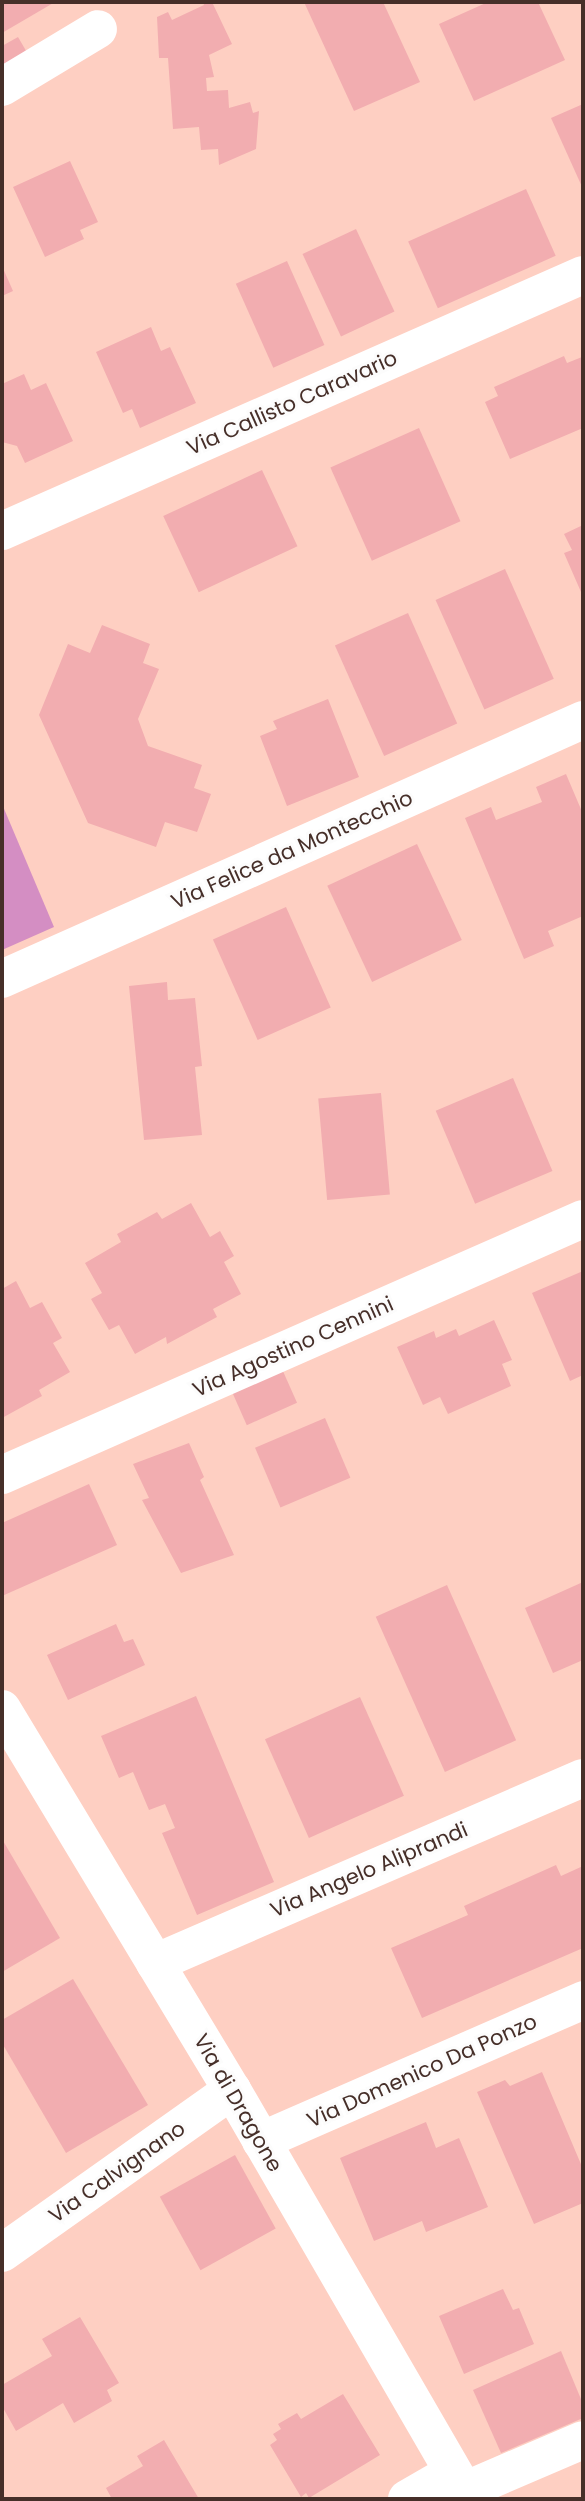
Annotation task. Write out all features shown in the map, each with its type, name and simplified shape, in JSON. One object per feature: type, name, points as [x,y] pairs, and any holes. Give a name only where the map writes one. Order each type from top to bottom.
[{"type":"street","points":[[2,87],[97,29]]},
{"type":"street","name":"Via Callisto Caravario","points":[[2,531],[583,275]]},
{"type":"street","name":"Via Felice da Montecchio","points":[[2,979],[583,720]]},
{"type":"street","name":"Via Agostino Cennini","points":[[2,1475],[583,1219]]},
{"type":"street","name":"Via di Dragone","points":[[2,1709],[13,1753],[155,1963],[232,2090],[462,2488]]},
{"type":"street","name":"Via Angelo Aliprandi","points":[[155,1963],[583,1778]]},
{"type":"street","name":"Via Domenico Da Ponzo","points":[[261,2141],[583,2000]]},
{"type":"street","name":"Via Calvignano","points":[[2,2253],[232,2090]]},
{"type":"street","points":[[407,2499],[462,2488],[583,2440]]},
{"type":"shaded area","points":[[2,804],[54,927],[2,950]]},
{"type":"building","points":[[2,2],[55,2],[2,33]]},
{"type":"building","points":[[203,2],[212,2],[232,44],[209,55],[214,77],[206,78],[207,91],[228,90],[229,108],[250,102],[253,113],[259,111],[256,149],[219,165],[218,149],[201,150],[199,127],[173,129],[168,58],[159,58],[157,17],[168,12],[172,20],[204,5]]},
{"type":"building","points":[[304,2],[383,2],[420,82],[354,111]]},
{"type":"building","points":[[488,2],[538,2],[565,60],[474,101],[439,24]]},
{"type":"building","points":[[18,37],[32,61],[2,77],[2,46]]},
{"type":"building","points":[[583,104],[583,189],[551,118]]},
{"type":"building","points":[[70,161],[98,222],[80,230],[84,239],[45,257],[13,187]]},
{"type":"building","points":[[526,189],[556,256],[438,308],[408,241]]},
{"type":"building","points":[[356,229],[394,311],[341,336],[303,254]]},
{"type":"building","points":[[287,261],[324,345],[273,368],[236,284]]},
{"type":"building","points":[[2,266],[13,291],[2,296]]},
{"type":"building","points":[[151,327],[161,351],[170,347],[196,403],[140,428],[132,409],[123,413],[96,352]]},
{"type":"building","points":[[564,356],[567,363],[582,357],[583,360],[583,428],[510,459],[485,402],[498,396],[494,387]]},
{"type":"building","points":[[24,374],[31,390],[46,383],[73,441],[25,463],[17,446],[2,442],[2,384]]},
{"type":"building","points":[[419,428],[460,521],[372,561],[330,467]]},
{"type":"building","points":[[262,470],[297,546],[199,592],[163,516]]},
{"type":"building","points":[[583,525],[581,592],[564,553],[572,550],[564,534]]},
{"type":"building","points":[[505,569],[554,679],[484,710],[436,600]]},
{"type":"building","points":[[408,613],[457,724],[384,756],[335,646]]},
{"type":"building","points":[[102,625],[150,644],[143,663],[159,669],[138,719],[148,746],[202,765],[194,788],[211,794],[197,832],[165,822],[156,847],[88,823],[39,715],[68,644],[90,653]]},
{"type":"building","points":[[328,699],[359,777],[287,806],[260,736],[277,729],[273,721]]},
{"type":"building","points":[[566,774],[583,814],[583,916],[548,931],[554,946],[524,959],[465,818],[491,807],[496,820],[542,802],[536,787]]},
{"type":"building","points":[[417,844],[462,940],[372,982],[327,886]]},
{"type":"building","points":[[286,907],[331,1007],[258,1040],[213,940]]},
{"type":"building","points":[[167,982],[168,1000],[195,998],[202,1066],[195,1067],[202,1135],[144,1140],[129,986]]},
{"type":"building","points":[[513,1078],[552,1171],[475,1204],[436,1111]]},
{"type":"building","points":[[381,1093],[390,1195],[327,1200],[318,1098]]},
{"type":"building","points":[[191,1203],[210,1237],[220,1231],[234,1256],[224,1262],[241,1294],[213,1309],[217,1317],[167,1344],[166,1337],[135,1354],[119,1325],[109,1330],[91,1299],[102,1293],[85,1263],[121,1242],[117,1234],[157,1212],[162,1219]]},
{"type":"building","points":[[583,1271],[583,1375],[570,1381],[532,1293]]},
{"type":"building","points":[[16,1281],[30,1308],[42,1302],[62,1338],[53,1343],[70,1372],[39,1390],[42,1396],[2,1418],[2,1289]]},
{"type":"building","points":[[494,1320],[512,1360],[502,1364],[511,1386],[448,1414],[440,1397],[423,1405],[397,1347],[434,1331],[436,1338],[456,1329],[459,1336]]},
{"type":"building","points":[[282,1369],[297,1403],[247,1425],[232,1391]]},
{"type":"building","points":[[325,1418],[350,1478],[280,1508],[255,1448]]},
{"type":"building","points":[[189,1443],[204,1477],[200,1480],[234,1555],[181,1573],[142,1500],[149,1498],[133,1464]]},
{"type":"building","points":[[89,1484],[117,1545],[2,1596],[2,1523]]},
{"type":"building","points":[[583,1582],[583,1660],[553,1673],[525,1608]]},
{"type":"building","points":[[447,1585],[516,1740],[445,1772],[376,1617]]},
{"type":"building","points":[[116,1624],[124,1642],[133,1639],[145,1665],[68,1700],[47,1655]]},
{"type":"building","points":[[196,1696],[274,1882],[197,1915],[162,1833],[175,1828],[165,1804],[149,1810],[133,1772],[119,1778],[101,1736]]},
{"type":"building","points":[[360,1697],[404,1796],[309,1838],[265,1739]]},
{"type":"building","points":[[2,1839],[60,1938],[2,1972]]},
{"type":"building","points":[[556,1865],[561,1876],[583,1866],[583,1948],[422,2018],[391,1948],[468,1915],[464,1906]]},
{"type":"building","points":[[73,1979],[148,2105],[66,2153],[2,2043],[2,2020]]},
{"type":"building","points":[[542,2072],[583,2169],[583,2203],[534,2224],[477,2092],[505,2080],[510,2086]]},
{"type":"building","points":[[426,2122],[436,2148],[459,2138],[488,2207],[426,2232],[422,2221],[374,2241],[340,2158]]},
{"type":"building","points":[[235,2155],[276,2228],[201,2270],[160,2197]]},
{"type":"building","points":[[503,2289],[513,2310],[519,2308],[534,2344],[464,2374],[439,2316]]},
{"type":"building","points":[[80,2317],[119,2383],[107,2390],[112,2401],[74,2423],[63,2403],[16,2431],[2,2406],[2,2385],[52,2356],[42,2339]]},
{"type":"building","points":[[561,2351],[583,2404],[583,2418],[501,2453],[473,2390]]},
{"type":"building","points":[[343,2394],[380,2455],[309,2498],[306,2493],[301,2497],[270,2445],[277,2440],[273,2434],[281,2429],[278,2424],[297,2413],[301,2419]]},
{"type":"building","points":[[164,2440],[199,2499],[112,2499],[106,2488],[143,2466],[137,2456]]}]
